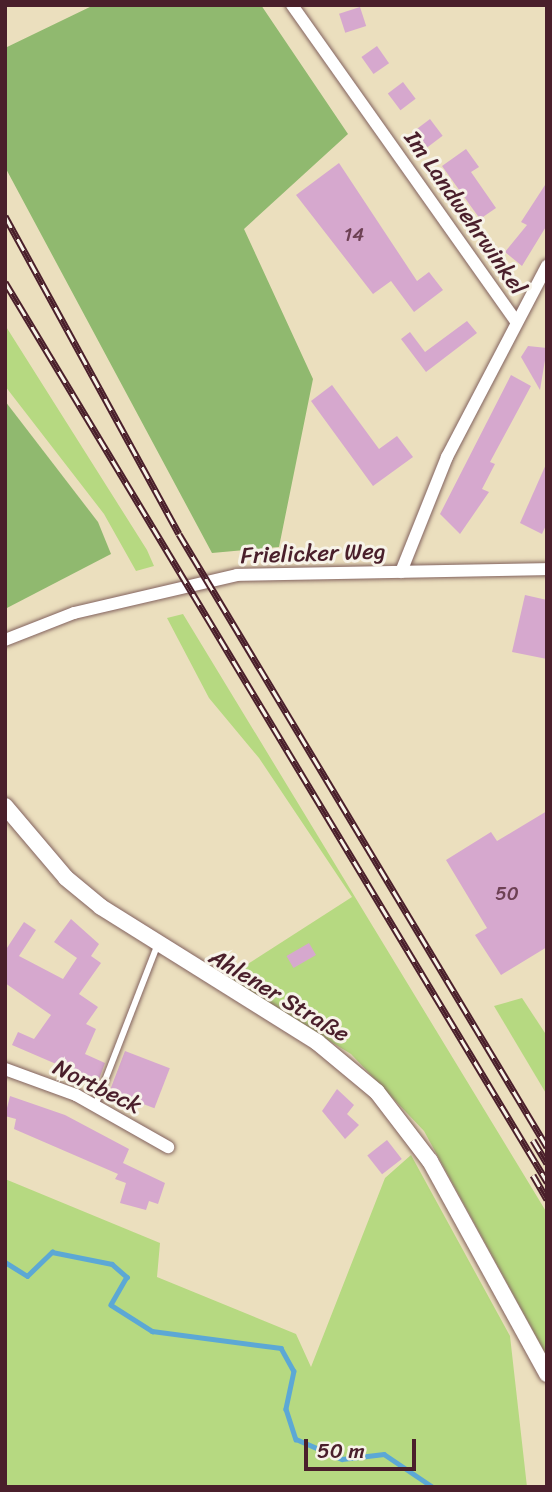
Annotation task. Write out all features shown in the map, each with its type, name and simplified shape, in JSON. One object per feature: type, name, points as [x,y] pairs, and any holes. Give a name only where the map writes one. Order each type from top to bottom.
[{"type":"main road","name":"Ahlener Straße","points":[[5,806],[66,878],[157,946],[317,1042],[377,1092],[430,1161],[547,1374]]},
{"type":"street","name":"Im Landwehrwinkel","points":[[292,5],[516,321],[447,457],[401,572]]},
{"type":"street","points":[[516,321],[547,267]]},
{"type":"street","name":"Frielicker Weg","points":[[5,640],[74,613],[237,575],[547,569]]},
{"type":"street","name":"Nortbeck","points":[[5,1069],[94,1106],[168,1147]]},
{"type":"lane","points":[[94,1106],[157,946]]},
{"type":"green space","points":[[94,5],[261,5],[348,134],[244,229],[313,379],[279,547],[212,553],[5,167],[5,48]]},
{"type":"green space","points":[[5,325],[147,550],[154,566],[136,571],[104,514],[5,386]]},
{"type":"green space","points":[[5,401],[98,522],[111,554],[5,609]]},
{"type":"green space","points":[[183,614],[547,1213],[547,1356],[424,1131],[351,1054],[226,978],[352,897],[259,758],[209,698],[167,618]]},
{"type":"green space","points":[[522,998],[547,1036],[547,1095],[494,1006]]},
{"type":"green space","points":[[411,1155],[510,1336],[527,1487],[5,1487],[5,1179],[160,1243],[157,1277],[296,1334],[311,1367],[385,1178]]},
{"type":"building","points":[[360,7],[366,26],[345,33],[339,14]]},
{"type":"building","points":[[377,46],[389,63],[373,74],[361,57]]},
{"type":"building","points":[[403,82],[416,99],[400,110],[388,93]]},
{"type":"building","points":[[430,119],[443,136],[427,147],[415,130]]},
{"type":"building","points":[[466,149],[479,167],[471,172],[496,208],[480,219],[442,166]]},
{"type":"building","points":[[339,163],[417,281],[429,272],[443,290],[414,312],[391,281],[373,294],[296,195]]},
{"type":"building","points":[[547,182],[547,225],[522,266],[505,252],[527,225],[521,222]]},
{"type":"building","points":[[467,321],[477,333],[426,372],[401,339],[410,332],[425,352]]},
{"type":"building","points":[[528,346],[547,348],[540,390],[521,357]]},
{"type":"building","points":[[511,375],[531,386],[490,462],[495,464],[482,489],[489,492],[460,534],[440,514]]},
{"type":"building","points":[[332,385],[379,449],[397,436],[413,457],[373,486],[311,401]]},
{"type":"building","points":[[547,462],[547,523],[542,534],[520,523]]},
{"type":"building","points":[[525,595],[547,600],[547,659],[512,652]]},
{"type":"building","points":[[547,811],[547,947],[501,975],[475,935],[487,928],[446,860],[491,832],[497,841]]},
{"type":"building","points":[[71,919],[99,944],[91,956],[101,963],[79,994],[98,1007],[86,1024],[96,1029],[85,1054],[105,1063],[98,1082],[12,1045],[18,1032],[34,1039],[51,1015],[5,983],[5,951],[24,922],[36,930],[19,956],[63,979],[77,958],[54,942]]},
{"type":"building","points":[[309,943],[316,955],[293,968],[286,956]]},
{"type":"building","points":[[125,1051],[170,1068],[154,1108],[110,1091]]},
{"type":"building","points":[[337,1089],[354,1105],[347,1114],[359,1125],[345,1139],[322,1111]]},
{"type":"building","points":[[10,1096],[65,1115],[129,1149],[123,1163],[165,1183],[158,1204],[149,1201],[146,1210],[120,1203],[126,1183],[115,1179],[118,1174],[14,1129],[16,1119],[5,1116]]},
{"type":"building","points":[[387,1140],[402,1159],[382,1174],[367,1155]]},
{"type":"waterway","points":[[5,1262],[27,1276],[52,1252],[112,1264],[127,1277],[111,1305],[152,1331],[281,1348],[294,1371],[286,1409],[296,1439],[342,1459],[384,1454],[433,1487]]},
{"type":"railway","points":[[5,216],[179,534],[547,1147]]},
{"type":"railway","points":[[5,282],[547,1182]]},
{"type":"railway","points":[[533,1140],[547,1163]]},
{"type":"railway","points":[[533,1175],[547,1199]]}]
